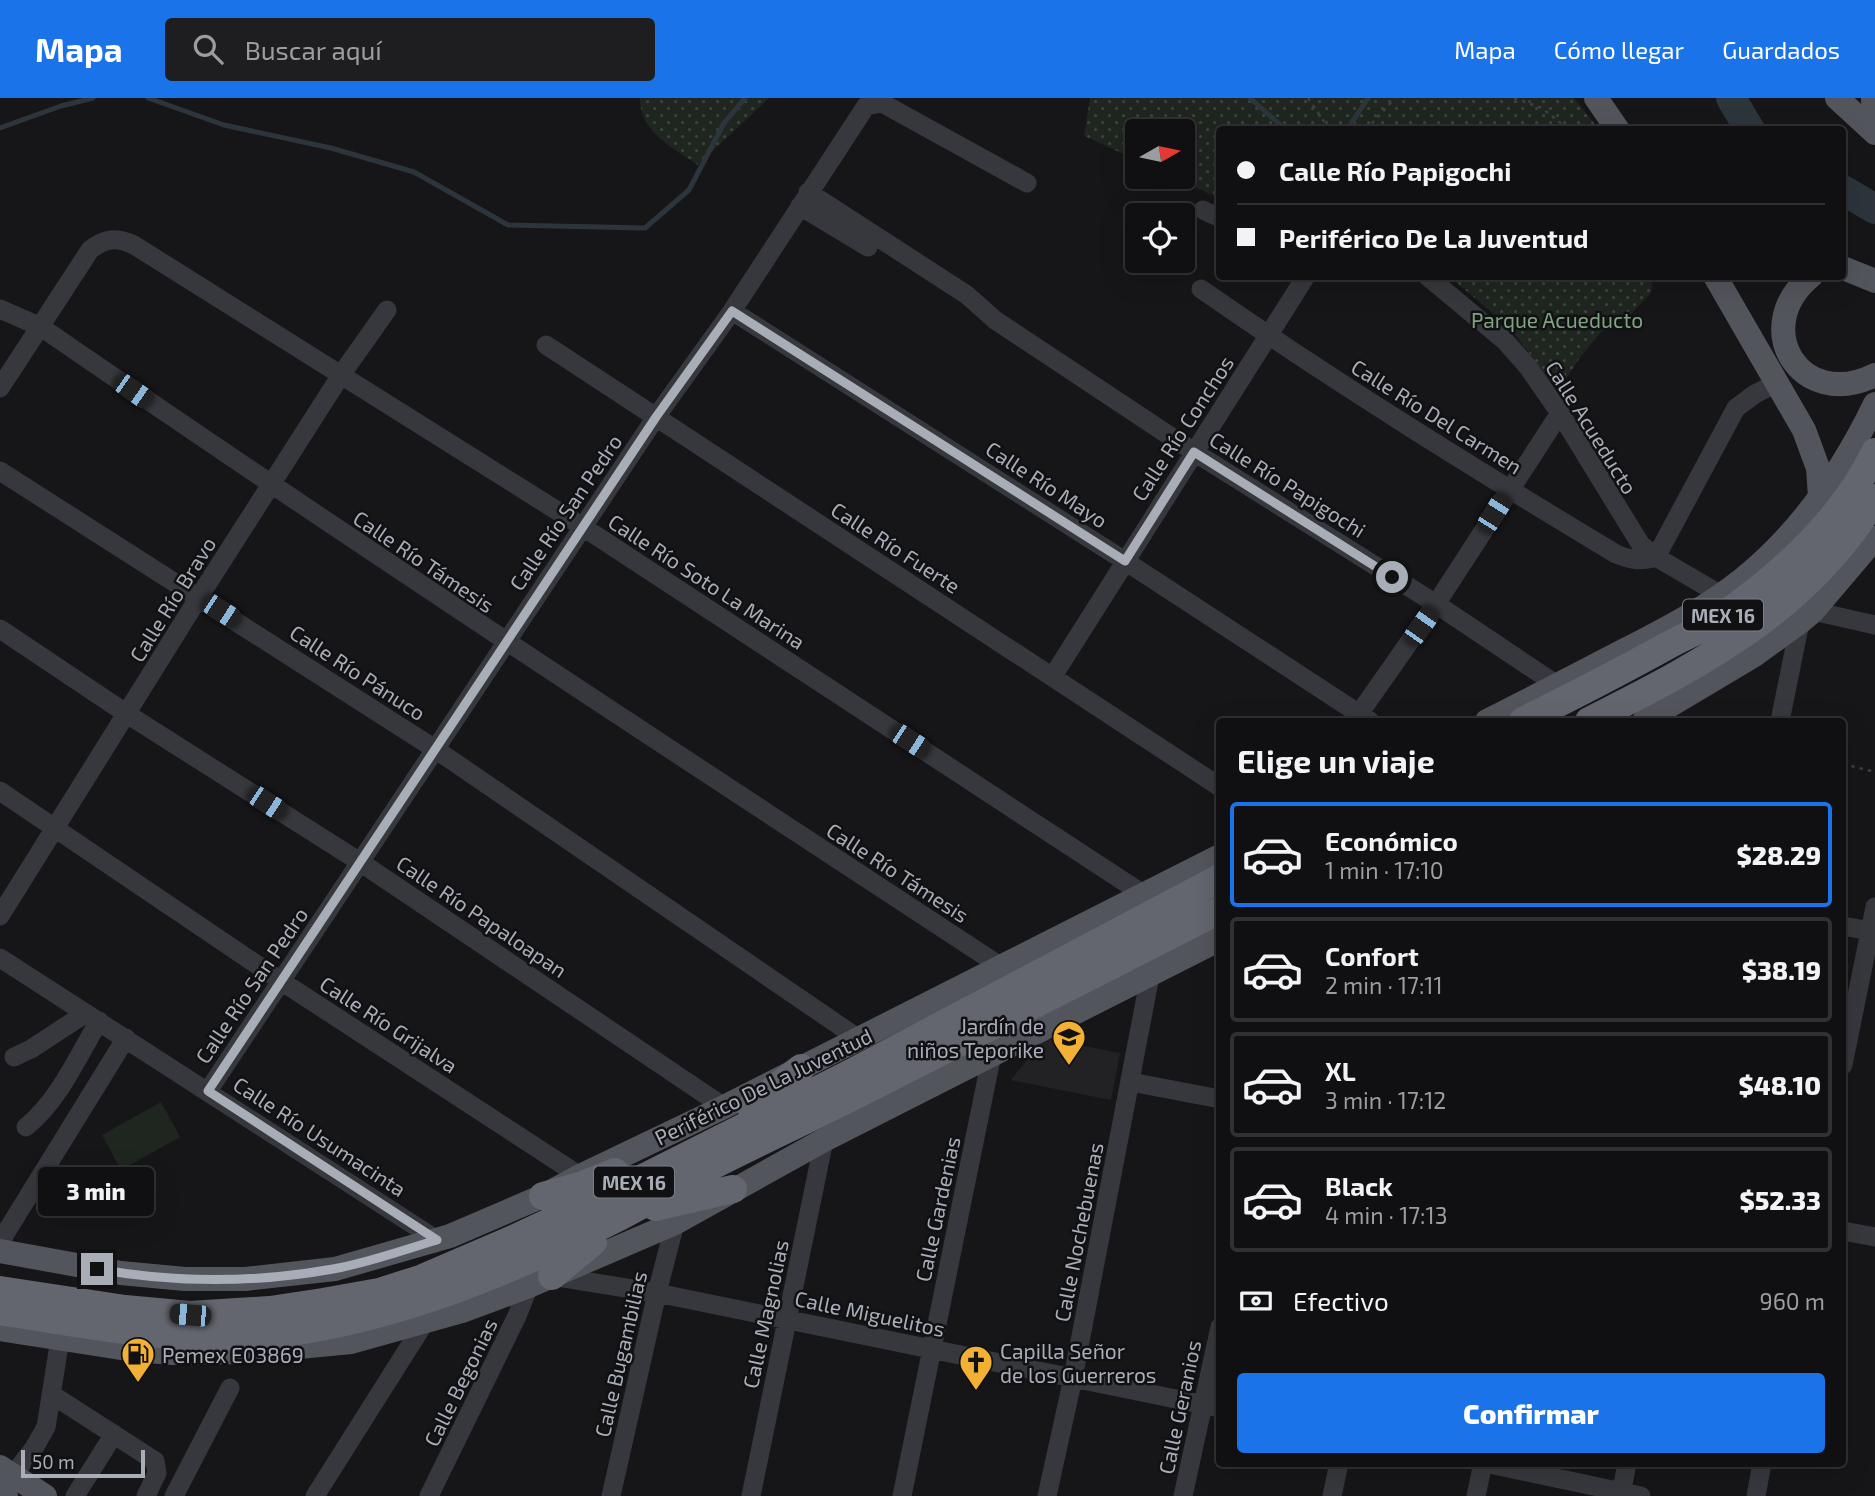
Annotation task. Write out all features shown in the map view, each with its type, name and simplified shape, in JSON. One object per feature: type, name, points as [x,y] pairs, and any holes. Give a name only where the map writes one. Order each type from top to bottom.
[{"type":"highway","name":"MEX 16","points":[[1529,718],[1718,618],[1754,592],[1797,554],[1836,513],[1875,452]]},
{"type":"highway","name":"MEX 16","points":[[1595,718],[1691,669],[1780,608],[1822,567],[1859,524],[1875,498]]},
{"type":"highway","name":"Periférico De La Juventud","points":[[0,1290],[125,1309],[190,1315],[270,1310],[379,1292],[420,1279],[627,1186],[849,1074],[1216,880]]},
{"type":"highway","name":"MEX 16","points":[[0,1311],[167,1336],[227,1338],[283,1333],[389,1311],[432,1299],[494,1276],[628,1212],[704,1170],[1216,912]]},
{"type":"highway","points":[[543,1196],[580,1186],[649,1159],[705,1145],[801,1068]]},
{"type":"highway","points":[[541,1281],[628,1212],[733,1189]]},
{"type":"main road","points":[[1837,98],[1875,133]]},
{"type":"main road","points":[[1873,98],[1875,133]]},
{"type":"main road","points":[[1600,104],[1615,126]]},
{"type":"main road","points":[[1600,104],[1622,126]]},
{"type":"main road","points":[[1846,269],[1875,281]]},
{"type":"main road","points":[[1717,280],[1778,382],[1813,450],[1818,468],[1820,497]]},
{"type":"main road","points":[[1807,280],[1794,292],[1784,313],[1783,338],[1793,361],[1811,379],[1832,385],[1854,383],[1875,374]]},
{"type":"main road","points":[[1493,718],[1687,617],[1746,577],[1777,547],[1820,497],[1855,446],[1875,404]]},
{"type":"main road","points":[[1649,718],[1753,656],[1806,616],[1875,538]]},
{"type":"main road","name":"Periférico De La Juventud","points":[[0,1251],[121,1273],[185,1279],[244,1279],[335,1269],[437,1240],[543,1196],[1216,858]]},
{"type":"main road","points":[[0,1329],[138,1350],[247,1352],[351,1342],[425,1322],[541,1281],[675,1223],[824,1140],[1216,941]]},
{"type":"main road","points":[[5,1483],[45,1496]]},
{"type":"street","name":"Calle Río San Pedro","points":[[208,1091],[656,417],[732,311],[861,112],[872,103],[882,103],[1027,183]]},
{"type":"street","name":"Calle Río Papigochi","points":[[804,199],[967,295],[995,320],[1194,452],[1436,604],[1558,685]]},
{"type":"street","name":"Calle Río Soto La Marina","points":[[41,327],[90,250],[108,240],[120,239],[134,246],[583,527],[1143,894]]},
{"type":"street","name":"Calle Río Conchos","points":[[1053,676],[1303,280]]},
{"type":"street","name":"Calle Acueducto","points":[[1432,280],[1505,341],[1528,367],[1560,413],[1634,536],[1656,557],[1721,595]]},
{"type":"street","name":"Calle Río Del Carmen","points":[[1201,289],[1268,336],[1509,490],[1616,554],[1643,561],[1656,557]]},
{"type":"street","name":"Calle Río Támesis","points":[[0,309],[41,327],[271,486],[1000,965]]},
{"type":"street","name":"Calle Río Bravo","points":[[0,916],[199,597],[341,375],[387,310]]},
{"type":"street","name":"Calle Río Mayo","points":[[732,311],[1125,561],[1361,718]]},
{"type":"street","points":[[0,388],[41,327]]},
{"type":"street","name":"Calle Río Fuerte","points":[[546,345],[1216,784]]},
{"type":"street","points":[[1656,557],[1736,408],[1778,382]]},
{"type":"street","points":[[1361,718],[1560,413]]},
{"type":"street","name":"Calle Río Pánuco","points":[[0,471],[435,749],[859,1039]]},
{"type":"street","points":[[1781,718],[1806,616],[1875,625]]},
{"type":"street","name":"Calle Río Papaloapan","points":[[0,629],[127,714],[360,862],[724,1107]]},
{"type":"street","name":"Calle Río Grijalva","points":[[0,791],[281,981],[580,1176]]},
{"type":"street","points":[[1846,1051],[1875,907]]},
{"type":"street","points":[[1846,927],[1872,932]]},
{"type":"street","name":"Calle Río Usumacinta","points":[[0,958],[437,1240]]},
{"type":"street","name":"Calle Nochebuenas","points":[[1047,1496],[1073,1378],[1150,976]]},
{"type":"street","points":[[14,1057],[93,1017]]},
{"type":"street","points":[[26,1127],[53,1100],[93,1017]]},
{"type":"street","points":[[0,1242],[126,1038]]},
{"type":"street","name":"Calle Gardenias","points":[[902,1496],[992,1054]]},
{"type":"street","points":[[1130,1082],[1216,1098]]},
{"type":"street","name":"Calle Magnolias","points":[[751,1496],[824,1140]]},
{"type":"street","name":"Calle Bugambilias","points":[[611,1496],[675,1223]]},
{"type":"street","points":[[1846,1232],[1875,1237]]},
{"type":"street","name":"Calle Miguelitos","points":[[541,1281],[657,1293],[1211,1406]]},
{"type":"street","name":"Calle Begonias","points":[[429,1496],[517,1316],[541,1281]]},
{"type":"street","points":[[315,1496],[425,1322]]},
{"type":"street","points":[[5,1483],[34,1448],[46,1427],[60,1339]]},
{"type":"street","name":"Calle Geranios","points":[[1183,1496],[1211,1406],[1216,1362]]},
{"type":"street","points":[[174,1496],[230,1388]]},
{"type":"street","points":[[51,1394],[155,1461],[157,1473],[146,1496]]},
{"type":"street","points":[[75,1496],[114,1434]]},
{"type":"street","points":[[1332,1496],[1338,1467]]},
{"type":"street","points":[[1476,1496],[1483,1467]]},
{"type":"street","points":[[1502,1467],[1621,1494],[1641,1496]]},
{"type":"street","points":[[1621,1494],[1626,1467]]},
{"type":"street","points":[[1756,1496],[1761,1467]]},
{"type":"path","points":[[1308,98],[1330,126]]},
{"type":"path","points":[[1370,126],[1395,98]]},
{"type":"path","points":[[1514,98],[1542,108],[1564,126]]},
{"type":"path","points":[[1846,765],[1875,772]]},
{"type":"shaded area","name":"Jardín de niños Teporike","points":[[1044,1038],[1120,1053],[1111,1100],[1011,1080]]},
{"type":"green space","points":[[640,98],[769,98],[698,165],[652,130],[641,110]]},
{"type":"green space","points":[[1090,98],[1574,98],[1597,126],[1216,126],[1216,197],[1195,187],[1195,119],[1125,119],[1125,155],[1084,136]]},
{"type":"green space","name":"Parque Acueducto","points":[[1454,280],[1653,280],[1651,293],[1631,314],[1601,332],[1558,391],[1508,326]]},
{"type":"green space","points":[[161,1102],[180,1137],[121,1170],[102,1135]]},
{"type":"waterway","points":[[0,128],[61,106],[93,98]]},
{"type":"waterway","points":[[148,98],[224,125],[331,148],[414,172],[508,225],[645,228],[689,190],[724,123],[745,98]]},
{"type":"waterway","points":[[1250,98],[1282,126]]},
{"type":"waterway","points":[[1350,126],[1368,98]]},
{"type":"waterway","points":[[1731,98],[1748,126]]},
{"type":"waterway","points":[[1846,192],[1875,209]]},
{"type":"place","name":"Jardín de niños Teporike","points":[[1069,1067]]},
{"type":"place","name":"Pemex E03869","points":[[138,1384]]},
{"type":"place","name":"Capilla Señor de los Guerreros","points":[[976,1392]]},
{"type":"route","points":[[97,1269],[185,1279],[244,1279],[335,1269],[437,1240],[208,1091],[656,417],[732,311],[1125,561],[1194,452],[1392,577]]}]
